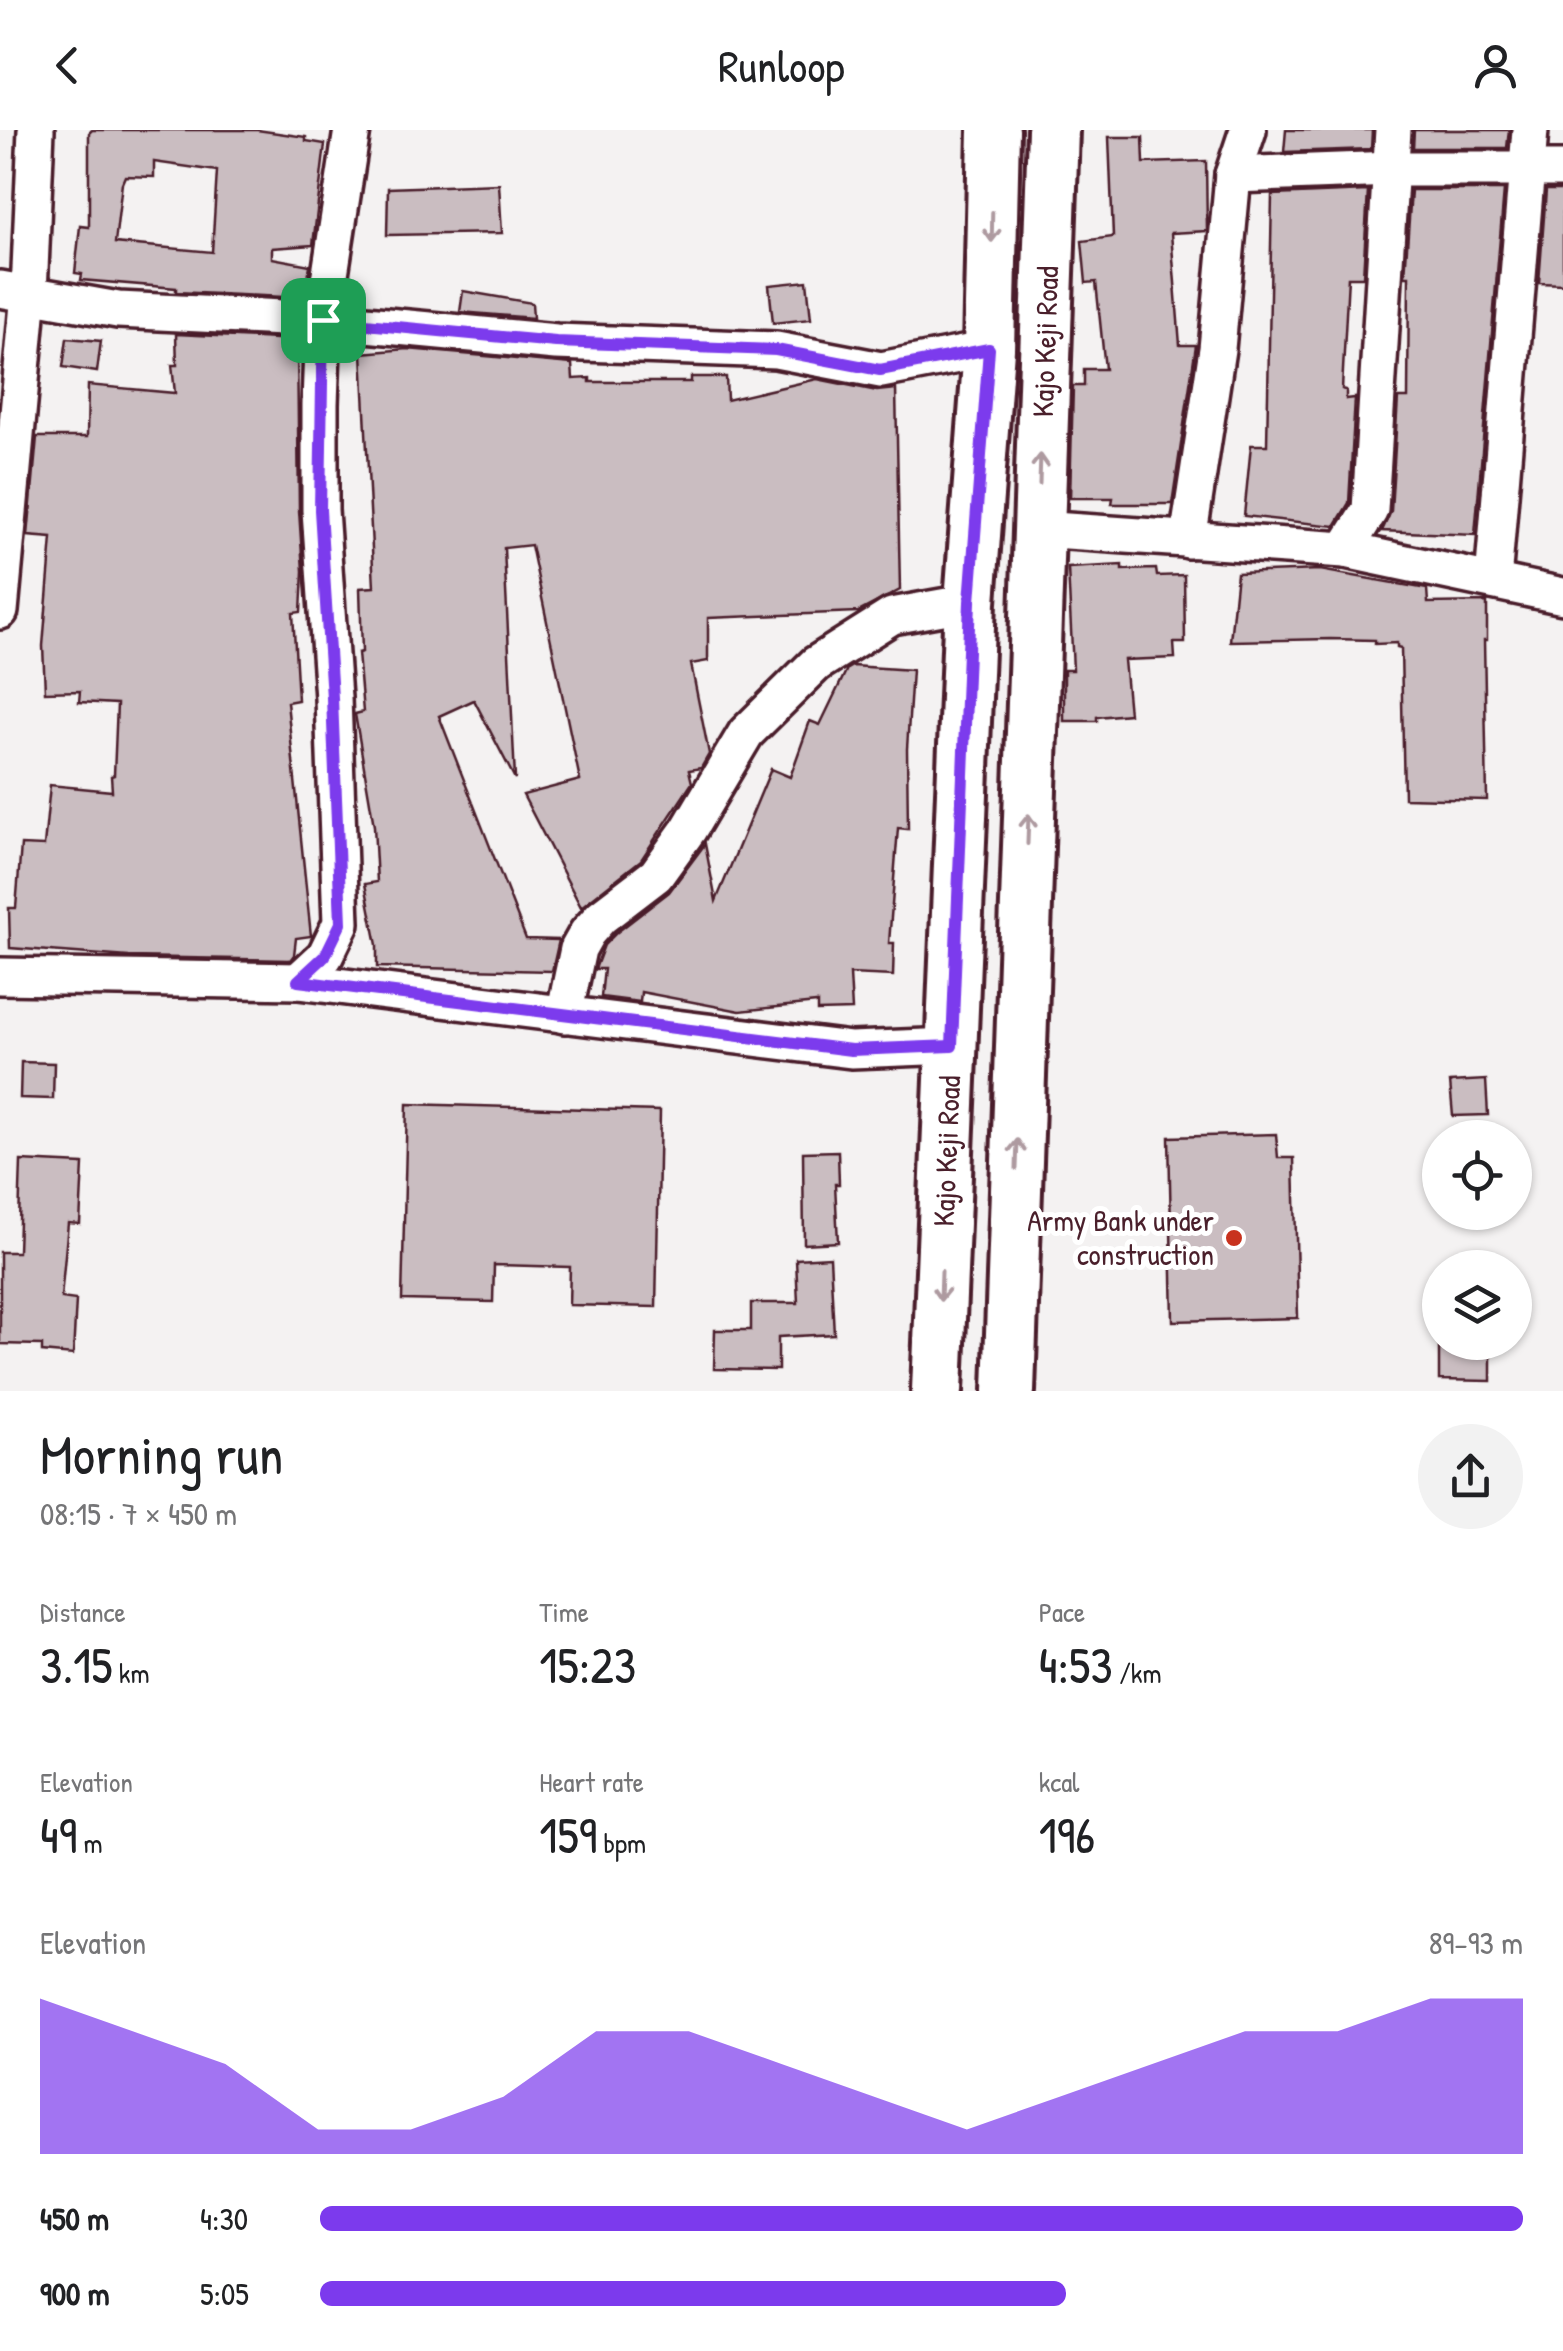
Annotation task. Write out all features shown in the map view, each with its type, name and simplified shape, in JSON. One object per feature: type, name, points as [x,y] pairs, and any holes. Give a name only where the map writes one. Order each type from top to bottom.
[{"type":"main road","name":"Kajo Keji Road","points":[[937,1391],[970,602],[989,349],[994,130]]},
{"type":"main road","name":"Kajo Keji Road","points":[[1009,1391],[1053,130]]},
{"type":"street","points":[[0,611],[14,291],[36,130]]},
{"type":"street","points":[[298,981],[325,956],[341,923],[332,681],[320,510],[323,320],[352,130]]},
{"type":"street","points":[[1188,540],[1217,349],[1233,175],[1248,130]]},
{"type":"street","points":[[1345,550],[1370,510],[1393,130]]},
{"type":"street","points":[[1493,581],[1530,130]]},
{"type":"street","points":[[1233,175],[1563,168]]},
{"type":"street","points":[[14,291],[118,310],[323,320],[556,342],[776,350],[880,370],[989,349]]},
{"type":"street","points":[[1038,529],[1345,550],[1563,596]]},
{"type":"street","points":[[564,1015],[578,948],[587,933],[601,917],[656,875],[689,829],[746,732],[816,664],[892,616],[970,602]]},
{"type":"street","points":[[0,976],[298,981],[851,1050],[952,1046]]},
{"type":"building","points":[[257,130],[306,137],[306,141],[325,144],[313,245],[272,248],[272,258],[310,265],[305,298],[176,292],[176,288],[81,280],[82,274],[75,273],[80,226],[89,227],[89,133]],"holes":[[[154,162],[217,171],[212,252],[115,243],[125,176],[154,177]]]},
{"type":"building","points":[[1286,130],[1372,130],[1371,149],[1284,152]]},
{"type":"building","points":[[1414,130],[1509,130],[1507,148],[1413,148]]},
{"type":"building","points":[[1109,137],[1143,137],[1144,163],[1206,161],[1207,231],[1171,233],[1180,345],[1196,345],[1172,504],[1112,504],[1113,498],[1070,498],[1073,386],[1084,386],[1084,369],[1105,369],[1096,282],[1086,283],[1082,241],[1113,237]]},
{"type":"building","points":[[499,184],[502,233],[387,235],[388,188]]},
{"type":"building","points":[[1411,190],[1504,190],[1475,535],[1382,531],[1391,511],[1398,398],[1408,398],[1409,276],[1405,276]]},
{"type":"building","points":[[1546,190],[1563,190],[1563,284],[1539,283]]},
{"type":"building","points":[[1368,191],[1363,277],[1348,277],[1342,389],[1346,390],[1346,399],[1355,398],[1349,503],[1335,526],[1244,516],[1251,445],[1267,445],[1272,195]]},
{"type":"building","points":[[807,281],[811,319],[773,323],[769,285]]},
{"type":"building","points":[[463,291],[532,303],[533,318],[460,312]]},
{"type":"building","points":[[176,334],[297,340],[303,571],[301,612],[293,613],[298,700],[287,702],[311,936],[296,938],[290,960],[129,957],[10,948],[9,908],[16,908],[21,845],[44,846],[50,785],[112,791],[114,775],[117,704],[79,702],[80,691],[45,692],[43,646],[52,538],[28,536],[37,437],[87,437],[88,385],[175,393],[172,365],[177,365]]},
{"type":"building","points":[[67,338],[101,341],[97,372],[63,367]]},
{"type":"building","points":[[407,349],[572,364],[573,379],[590,378],[590,382],[691,382],[691,377],[726,377],[727,400],[817,379],[877,391],[896,389],[900,590],[858,612],[708,618],[708,661],[691,664],[709,754],[701,768],[689,770],[692,783],[641,860],[581,907],[523,795],[580,780],[531,545],[504,548],[515,779],[474,700],[439,716],[526,939],[559,940],[552,971],[377,967],[377,945],[365,884],[377,882],[374,826],[355,714],[363,712],[358,653],[362,652],[360,588],[374,587],[362,353]]},
{"type":"building","points":[[1122,565],[1122,570],[1156,569],[1157,576],[1184,575],[1185,643],[1174,643],[1175,658],[1124,660],[1129,714],[1097,717],[1097,721],[1064,721],[1064,670],[1073,670],[1068,568]]},
{"type":"building","points":[[1320,570],[1427,589],[1428,603],[1487,602],[1487,800],[1404,798],[1401,648],[1397,643],[1330,639],[1230,641],[1237,573]]},
{"type":"building","points":[[852,666],[912,670],[907,749],[908,829],[898,828],[889,943],[894,943],[893,976],[850,974],[852,1010],[817,1011],[817,1003],[740,1011],[641,992],[640,1002],[601,997],[604,969],[595,969],[604,945],[669,892],[705,844],[716,901],[771,769],[790,777],[810,721],[820,725]]},
{"type":"building","points":[[21,1062],[54,1063],[53,1099],[20,1098]]},
{"type":"building","points":[[1486,1080],[1488,1115],[1453,1116],[1450,1082]]},
{"type":"building","points":[[407,1104],[660,1111],[656,1307],[569,1305],[570,1267],[494,1265],[493,1302],[402,1300]]},
{"type":"building","name":"Army Bank under construction","points":[[1276,1134],[1278,1158],[1294,1158],[1298,1318],[1173,1321],[1169,1137]]},
{"type":"building","points":[[838,1151],[838,1242],[804,1244],[803,1152]]},
{"type":"building","points":[[21,1161],[83,1164],[80,1224],[68,1223],[61,1298],[76,1300],[73,1355],[42,1352],[42,1345],[0,1344],[0,1252],[18,1252]]},
{"type":"building","points":[[830,1257],[834,1334],[778,1337],[778,1370],[714,1369],[715,1330],[751,1330],[751,1303],[798,1303],[796,1259]]},
{"type":"building","points":[[1439,1360],[1491,1360],[1491,1381],[1439,1380]]},
{"type":"place","name":"Army Bank under construction","points":[[1234,1238]]},
{"type":"route","points":[[323,320],[556,342],[776,350],[880,370],[989,349],[970,602],[952,1046],[851,1050],[298,981],[325,956],[341,923],[320,510],[323,320]]}]
